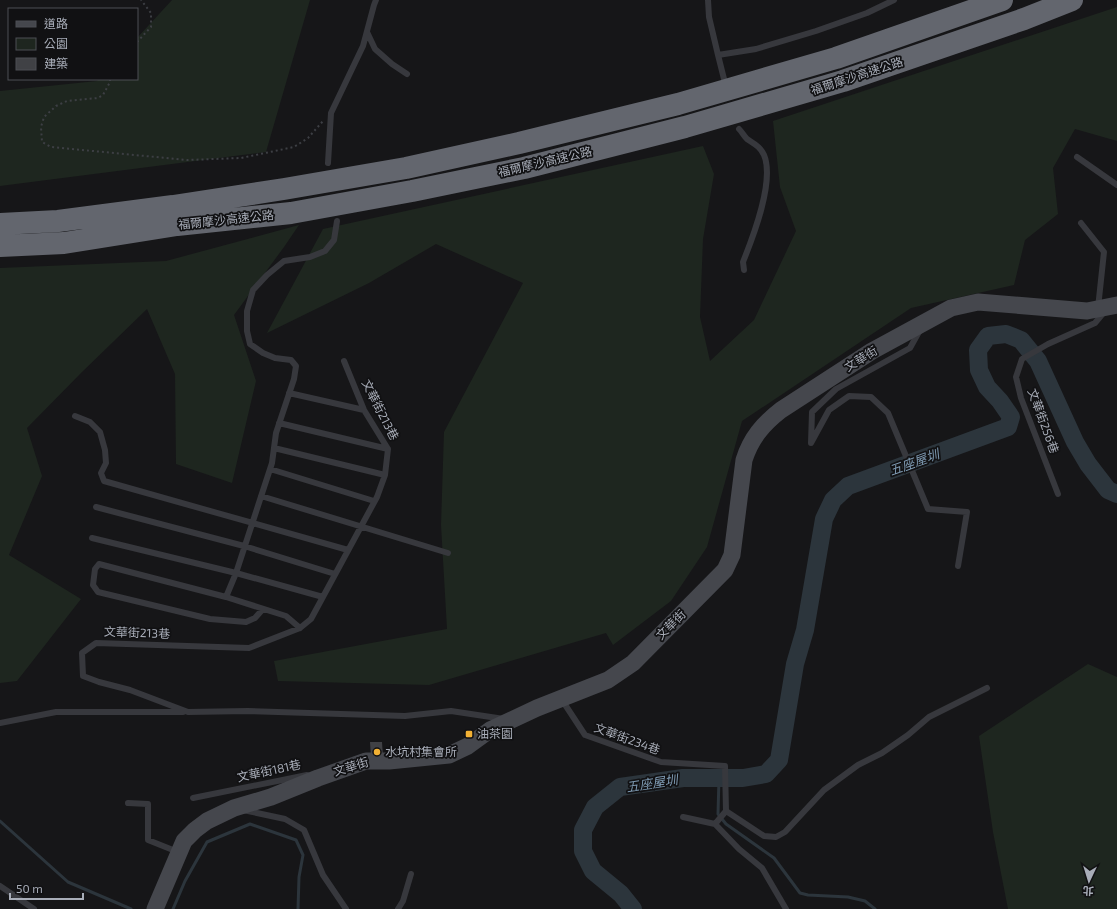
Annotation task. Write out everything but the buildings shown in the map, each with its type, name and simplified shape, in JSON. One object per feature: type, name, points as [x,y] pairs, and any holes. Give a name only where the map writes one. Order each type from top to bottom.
[{"type":"highway","name":"福爾摩沙高速公路","points":[[0,224],[66,220],[284,189],[406,168],[511,145],[678,104],[836,58],[1002,0]]},
{"type":"highway","name":"福爾摩沙高速公路","points":[[0,246],[64,243],[177,225],[291,213],[412,191],[524,168],[685,127],[843,81],[1024,19],[1072,0]]},
{"type":"street","name":"文華街","points":[[154,909],[184,841],[207,821],[234,808],[270,797],[349,766],[366,761],[389,761],[449,756],[468,746],[490,730],[560,698],[608,680],[633,663],[725,570],[732,551],[744,460],[747,449],[756,434],[781,410],[872,352],[951,308],[978,302],[1071,311],[1108,308]]},
{"type":"lane","points":[[328,163],[331,113],[363,46],[376,0]]},
{"type":"lane","points":[[708,0],[709,18],[724,79]]},
{"type":"lane","points":[[718,55],[756,49],[816,31],[867,13],[894,0]]},
{"type":"lane","points":[[367,32],[375,49],[392,64],[408,74]]},
{"type":"lane","points":[[739,129],[746,138],[758,145],[764,156],[766,171],[765,188],[760,211],[743,262],[744,270]]},
{"type":"lane","points":[[1077,158],[1117,185]]},
{"type":"lane","points":[[226,597],[236,573],[270,469],[276,432],[296,366],[291,360],[275,358],[263,353],[250,344],[247,331],[247,311],[253,290],[267,275],[284,261],[310,257],[325,251],[334,240],[337,221]]},
{"type":"lane","points":[[1081,223],[1104,252],[1108,308]]},
{"type":"lane","name":"文華街256巷","points":[[1058,494],[1021,398],[1016,377],[1022,359],[1048,344],[1095,323],[1108,308]]},
{"type":"lane","points":[[925,322],[910,348],[836,389],[812,412],[811,443],[829,410],[850,396],[871,397],[888,413],[928,509],[967,512],[958,566]]},
{"type":"lane","name":"文華街213巷","points":[[344,361],[364,410],[388,449],[385,475],[374,501],[311,619],[300,628],[249,648],[96,643],[82,653],[83,676],[130,690],[188,712],[248,711],[405,716],[451,711],[512,720]]},
{"type":"lane","points":[[289,393],[364,410]]},
{"type":"lane","points":[[75,416],[90,422],[100,432],[105,450],[106,463],[101,473],[104,481],[348,550]]},
{"type":"lane","points":[[279,423],[388,449]]},
{"type":"lane","points":[[274,448],[385,475]]},
{"type":"lane","points":[[270,469],[374,501]]},
{"type":"lane","points":[[261,496],[448,553]]},
{"type":"lane","points":[[96,507],[244,546],[335,574]]},
{"type":"lane","points":[[92,538],[236,573],[323,597]]},
{"type":"lane","points":[[263,609],[255,618],[246,622],[210,619],[98,592],[93,585],[95,569],[99,564],[226,597],[286,616],[300,628]]},
{"type":"lane","points":[[717,822],[726,811],[764,836],[776,837],[785,832],[824,790],[858,765],[882,753],[908,735],[929,717],[987,688]]},
{"type":"lane","name":"文華街234巷","points":[[560,698],[585,735],[661,762],[725,766],[726,811]]},
{"type":"lane","points":[[0,723],[56,712],[188,712]]},
{"type":"lane","name":"文華街181巷","points":[[193,798],[349,766]]},
{"type":"lane","points":[[128,803],[148,804],[148,840],[179,853]]},
{"type":"lane","points":[[234,808],[286,819],[304,830],[323,875],[346,909]]},
{"type":"lane","points":[[683,817],[717,822],[739,849],[762,868],[786,909]]},
{"type":"lane","points":[[398,909],[403,901],[411,874]]},
{"type":"lane","points":[[0,886],[34,909]]},
{"type":"path","points":[[138,41],[151,27],[151,12],[141,0]]},
{"type":"path","points":[[110,80],[103,95],[98,98],[67,100],[56,106],[44,117],[41,127],[42,142],[51,147],[187,160],[242,158],[294,147],[308,138],[331,113]]},
{"type":"green space","points":[[172,0],[310,0],[266,152],[0,186],[0,91],[98,80],[138,80],[138,37]]},
{"type":"green space","points":[[1117,7],[1117,141],[1075,129],[1053,168],[1058,214],[1025,240],[1014,285],[911,308],[742,421],[707,547],[671,601],[613,645],[606,633],[429,685],[278,681],[274,661],[447,629],[441,525],[444,432],[523,283],[436,244],[369,283],[267,333],[323,229],[703,146],[714,174],[703,239],[700,317],[710,361],[754,320],[796,231],[780,187],[773,121]]},
{"type":"green space","points":[[299,225],[234,315],[256,381],[232,483],[176,464],[175,374],[147,309],[27,428],[42,476],[9,555],[81,599],[17,681],[0,683],[0,268],[166,261]]},
{"type":"green space","points":[[1088,664],[1117,677],[1117,909],[1008,909],[993,832],[979,736]]},
{"type":"waterway","name":"五座屋圳","points":[[633,909],[621,894],[593,871],[583,851],[583,830],[595,807],[620,787],[683,778],[743,778],[766,774],[779,760],[795,664],[805,630],[824,519],[833,500],[848,486],[1008,427],[1011,417],[1000,401],[987,387],[979,370],[978,350],[988,336],[1006,334],[1021,340],[1038,361],[1075,442],[1088,464],[1108,490],[1117,494]]},
{"type":"waterway","name":"五座屋圳","points":[[719,778],[718,814],[726,824],[774,858],[800,893],[808,895],[848,897],[865,901],[875,909]]},
{"type":"waterway","points":[[0,821],[68,882],[131,909]]},
{"type":"waterway","points":[[173,909],[185,881],[207,842],[250,824],[296,840],[303,855],[299,877],[298,909]]},
{"type":"place","name":"油茶園","points":[[469,734]]},
{"type":"place","name":"水坑村集會所","points":[[377,752]]}]
